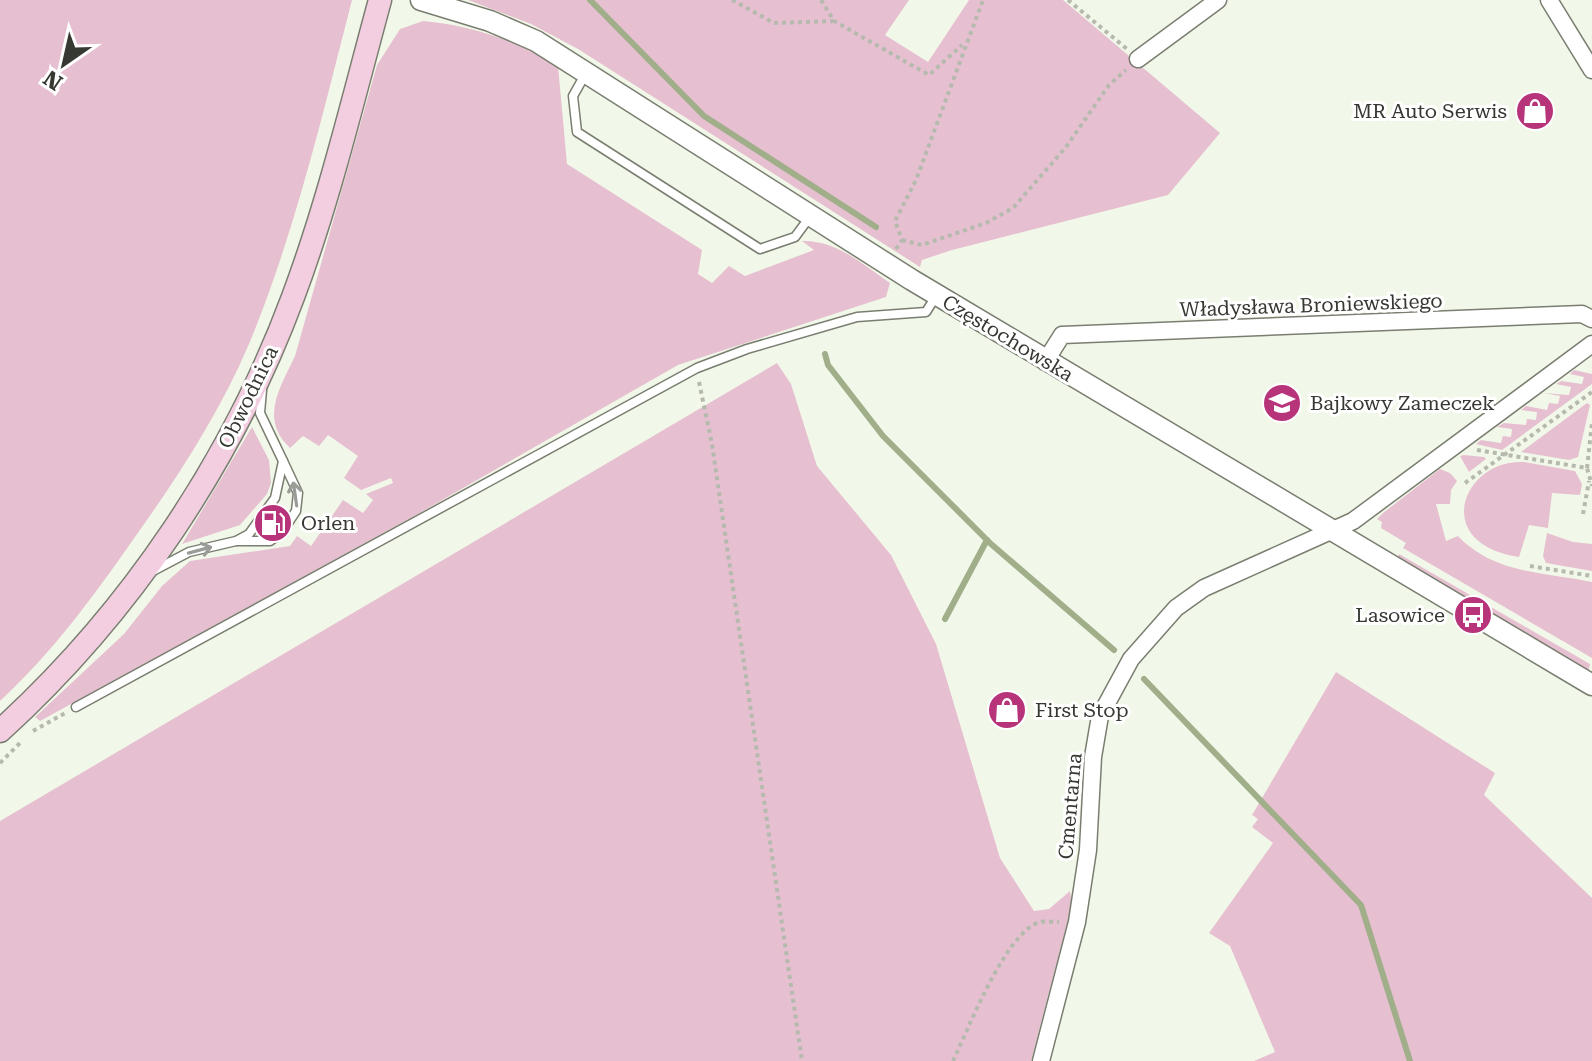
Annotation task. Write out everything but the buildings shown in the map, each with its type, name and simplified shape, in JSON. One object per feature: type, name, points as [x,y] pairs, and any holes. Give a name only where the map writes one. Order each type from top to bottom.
[{"type":"main road","name":"Obwodnica","points":[[0,731],[52,680],[137,580],[217,461],[270,355],[318,221],[380,0]]},
{"type":"street","name":"Częstochowska","points":[[421,0],[490,21],[536,41],[1045,362],[1592,685]]},
{"type":"street","points":[[1138,59],[1218,0]]},
{"type":"street","points":[[1549,0],[1592,70]]},
{"type":"street","name":"Władysława Broniewskiego","points":[[1045,362],[1062,335],[1582,314],[1592,319]]},
{"type":"street","points":[[1334,531],[1363,515],[1592,344]]},
{"type":"street","name":"Cmentarna","points":[[1041,1061],[1077,922],[1088,850],[1093,757],[1100,716],[1131,659],[1176,608],[1204,588],[1317,535],[1334,531]]},
{"type":"lane","points":[[586,73],[573,96],[577,132],[760,249],[795,237],[812,214]]},
{"type":"lane","points":[[76,707],[697,368],[747,349],[857,317],[926,312],[937,295]]},
{"type":"lane","points":[[137,580],[189,552],[236,541],[270,541],[282,532],[296,511],[295,484],[260,413],[270,355]]},
{"type":"lane","points":[[236,541],[249,534],[275,498],[283,461]]},
{"type":"path","points":[[732,0],[774,23],[834,21]]},
{"type":"path","points":[[821,0],[834,21],[929,75],[964,44]]},
{"type":"path","points":[[902,240],[895,221],[916,180],[964,44],[983,0]]},
{"type":"path","points":[[902,240],[922,245],[986,223],[1013,208],[1066,147],[1109,85],[1138,59],[1068,0]]},
{"type":"path","points":[[886,262],[902,240]]},
{"type":"path","points":[[697,368],[712,444],[802,1061]]},
{"type":"path","points":[[1465,483],[1592,392]]},
{"type":"path","points":[[1592,423],[1587,468],[1590,483],[1583,513],[1592,512]]},
{"type":"path","points":[[1462,441],[1468,449],[1587,468]]},
{"type":"path","points":[[1530,566],[1592,576]]},
{"type":"path","points":[[0,763],[28,733],[76,707]]},
{"type":"path","points":[[953,1061],[1002,961],[1020,937],[1038,922],[1077,922]]},
{"type":"shaded area","points":[[0,0],[352,0],[280,261],[249,344],[225,395],[182,467],[104,581],[55,643],[0,701]]},
{"type":"shaded area","points":[[468,0],[909,0],[885,35],[928,62],[969,0],[1063,0],[1220,133],[1168,195],[952,250],[922,260],[920,267],[578,49],[531,24]]},
{"type":"shaded area","points":[[423,21],[459,26],[493,36],[558,66],[567,164],[702,250],[698,274],[712,283],[729,266],[745,276],[814,250],[802,241],[815,242],[849,254],[890,283],[886,297],[678,365],[416,515],[40,721],[35,717],[124,634],[162,586],[190,561],[290,546],[297,536],[311,546],[343,500],[363,513],[373,500],[366,494],[393,483],[391,478],[361,490],[344,478],[358,456],[328,435],[319,446],[303,436],[290,448],[281,437],[274,415],[275,403],[295,356],[377,65],[400,29]]},
{"type":"shaded area","points":[[777,363],[791,384],[817,466],[891,555],[936,644],[1000,858],[1034,911],[1049,909],[1070,891],[1072,904],[1031,1061],[0,1061],[0,821]]},
{"type":"shaded area","points":[[1574,370],[1592,374],[1592,384],[1502,450],[1476,444],[1481,440],[1501,443],[1503,436],[1511,437],[1512,429],[1497,427],[1504,423],[1526,425],[1527,419],[1536,420],[1537,412],[1521,410],[1526,406],[1547,410],[1549,403],[1558,404],[1560,396],[1543,393],[1569,395],[1571,387],[1556,384],[1561,381],[1582,384],[1584,377],[1570,374]]},
{"type":"shaded area","points":[[1587,403],[1590,405],[1578,457],[1569,460],[1521,452]]},
{"type":"shaded area","points":[[252,427],[269,460],[271,483],[267,494],[240,525],[182,544]]},
{"type":"shaded area","points":[[1460,456],[1486,459],[1469,472]]},
{"type":"shaded area","points":[[1524,462],[1575,471],[1582,484],[1580,495],[1552,493],[1548,528],[1529,525],[1519,557],[1491,549],[1474,536],[1465,520],[1465,504],[1472,487],[1485,474],[1502,465]]},
{"type":"shaded area","points":[[1440,469],[1450,473],[1457,481],[1451,490],[1450,504],[1436,504],[1446,541],[1458,536],[1487,558],[1504,565],[1592,582],[1592,658],[1403,548],[1406,543],[1381,528],[1382,522],[1377,519],[1383,513]]},
{"type":"shaded area","points":[[1547,533],[1573,542],[1592,544],[1592,571],[1546,563],[1543,556]]},
{"type":"shaded area","points":[[1399,554],[1590,664],[1588,674],[1397,559]]},
{"type":"shaded area","points":[[1336,672],[1495,773],[1484,795],[1592,898],[1592,1061],[1254,1061],[1275,1052],[1230,946],[1209,933],[1273,843],[1252,827],[1258,819],[1252,815]]},
{"type":"waterway","points":[[590,0],[704,116],[876,227]]},
{"type":"waterway","points":[[825,354],[828,365],[883,436],[991,544],[1114,650]]},
{"type":"waterway","points":[[945,619],[987,540]]},
{"type":"waterway","points":[[1144,679],[1361,905],[1410,1061]]},
{"type":"place","name":"MR Auto Serwis","points":[[1535,111]]},
{"type":"place","name":"Bajkowy Zameczek","points":[[1282,403]]},
{"type":"place","name":"Orlen","points":[[273,523]]},
{"type":"place","name":"Lasowice","points":[[1473,615]]},
{"type":"place","name":"First Stop","points":[[1007,710]]}]
